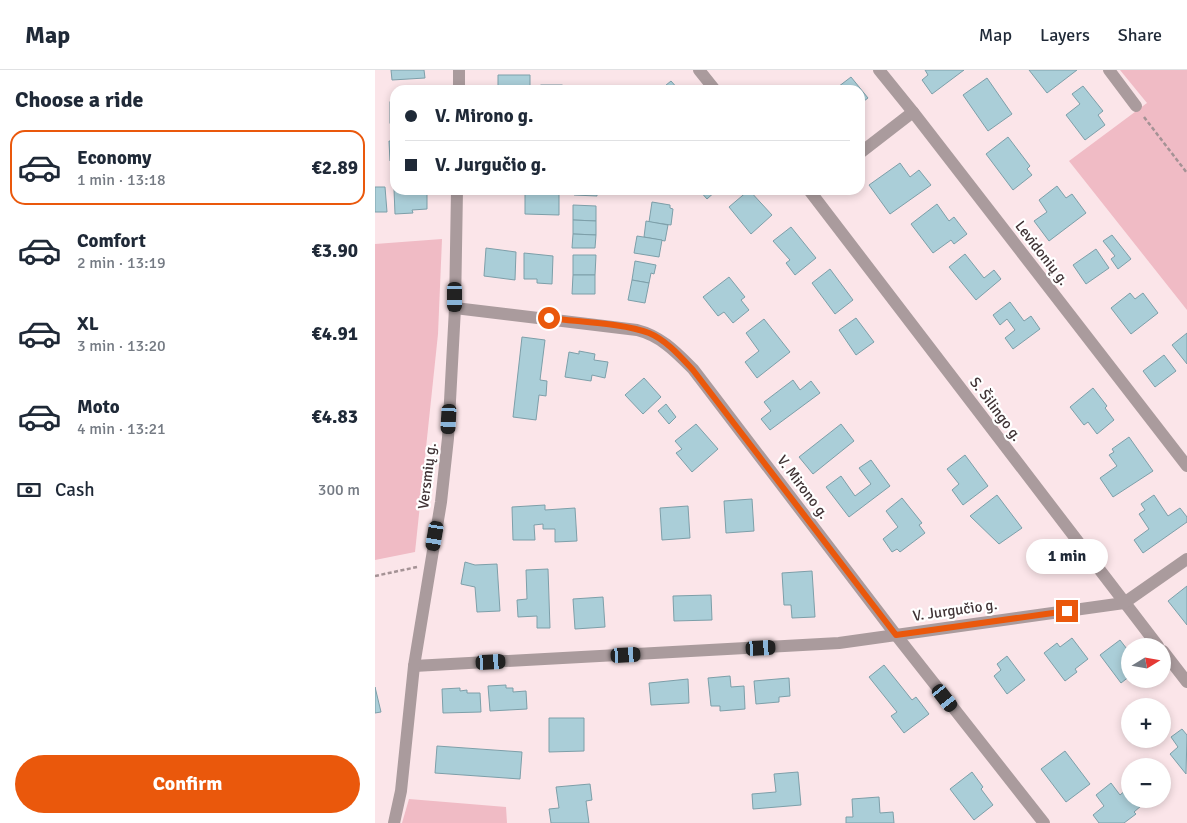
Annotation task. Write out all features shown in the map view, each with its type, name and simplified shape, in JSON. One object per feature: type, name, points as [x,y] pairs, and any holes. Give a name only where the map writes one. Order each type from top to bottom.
[{"type":"street","points":[[459,70],[459,85]]},
{"type":"street","points":[[699,70],[711,85]]},
{"type":"street","name":"Levidonių g.","points":[[879,70],[1187,466]]},
{"type":"street","points":[[1109,70],[1135,106]]},
{"type":"street","points":[[865,149],[913,112]]},
{"type":"street","name":"Versmių g.","points":[[394,823],[401,791],[413,666],[448,438],[455,308],[457,195]]},
{"type":"street","name":"S. Šilingo g.","points":[[814,195],[1152,638]]},
{"type":"street","name":"V. Mirono g.","points":[[455,308],[637,330],[661,340],[693,370],[896,635],[1044,823]]},
{"type":"street","name":"V. Jurgučio g.","points":[[413,666],[839,643],[1124,603],[1187,559]]},
{"type":"street","points":[[1171,661],[1187,682]]},
{"type":"path","points":[[1135,106],[1187,174]]},
{"type":"path","points":[[375,576],[417,566],[429,570]]},
{"type":"shaded area","points":[[1120,70],[1187,70],[1187,310],[1069,161],[1147,103]]},
{"type":"shaded area","points":[[442,239],[438,334],[415,552],[375,560],[375,244]]},
{"type":"shaded area","points":[[409,799],[506,807],[507,823],[402,823]]},
{"type":"building","points":[[391,70],[424,70],[425,78],[392,80]]},
{"type":"building","points":[[925,70],[964,70],[932,94],[922,80],[928,75]]},
{"type":"building","points":[[1029,70],[1077,70],[1047,93]]},
{"type":"building","points":[[498,75],[530,75],[530,85],[498,85]]},
{"type":"building","points":[[851,77],[857,85],[841,85]]},
{"type":"building","points":[[987,78],[1012,114],[988,131],[963,95]]},
{"type":"building","points":[[671,81],[675,85],[666,85]]},
{"type":"building","points":[[1083,86],[1103,111],[1098,115],[1105,125],[1085,140],[1066,115],[1080,104],[1072,94]]},
{"type":"building","points":[[1008,137],[1030,166],[1027,169],[1032,175],[1013,190],[986,154]]},
{"type":"building","points":[[900,163],[910,177],[919,170],[931,185],[890,214],[869,185]]},
{"type":"building","points":[[1057,186],[1066,198],[1072,194],[1086,213],[1049,241],[1034,221],[1047,212],[1039,200]]},
{"type":"building","points":[[375,187],[385,187],[387,212],[375,212]]},
{"type":"building","points":[[394,195],[427,195],[427,209],[412,210],[413,213],[395,214]]},
{"type":"building","points":[[525,195],[559,195],[559,215],[525,214]]},
{"type":"building","points":[[703,195],[711,195],[707,199]]},
{"type":"building","points":[[743,195],[754,195],[772,215],[751,234],[729,207]]},
{"type":"building","points":[[652,202],[670,205],[670,208],[673,209],[671,225],[649,222]]},
{"type":"building","points":[[937,204],[949,221],[954,217],[967,234],[954,244],[951,240],[933,253],[911,224]]},
{"type":"building","points":[[573,205],[596,206],[596,221],[573,220]]},
{"type":"building","points":[[573,220],[596,221],[596,235],[573,234]]},
{"type":"building","points":[[646,221],[668,225],[665,241],[644,237]]},
{"type":"building","points":[[791,227],[816,258],[795,275],[786,263],[790,260],[773,241]]},
{"type":"building","points":[[573,234],[596,235],[595,248],[572,248]]},
{"type":"building","points":[[1112,235],[1131,259],[1118,269],[1111,259],[1115,256],[1103,241]]},
{"type":"building","points":[[637,236],[662,240],[659,257],[634,253]]},
{"type":"building","points":[[486,248],[516,252],[515,280],[484,276]]},
{"type":"building","points":[[1096,249],[1109,268],[1086,284],[1073,265]]},
{"type":"building","points":[[524,253],[553,256],[552,284],[537,283],[537,279],[524,279]]},
{"type":"building","points":[[965,254],[984,278],[994,270],[1001,279],[976,300],[949,267]]},
{"type":"building","points":[[573,255],[596,255],[595,275],[573,275]]},
{"type":"building","points":[[635,261],[656,265],[654,274],[651,273],[649,283],[632,280]]},
{"type":"building","points":[[830,269],[853,300],[835,314],[812,283]]},
{"type":"building","points":[[573,275],[595,275],[595,294],[572,294]]},
{"type":"building","points":[[729,277],[745,297],[741,300],[749,310],[733,323],[724,312],[718,316],[703,297]]},
{"type":"building","points":[[632,280],[649,283],[645,303],[628,300]]},
{"type":"building","points":[[1130,293],[1135,299],[1143,293],[1158,313],[1131,334],[1111,308]]},
{"type":"building","points":[[1010,302],[1024,321],[1031,316],[1040,329],[1013,349],[1005,338],[1015,330],[1007,319],[1000,325],[993,315]]},
{"type":"building","points":[[856,318],[874,342],[856,355],[839,330]]},
{"type":"building","points":[[764,319],[790,352],[757,378],[745,362],[759,351],[746,333]]},
{"type":"building","points":[[1187,333],[1187,364],[1172,345]]},
{"type":"building","points":[[522,337],[545,340],[540,380],[547,381],[546,396],[539,395],[536,420],[513,417]]},
{"type":"building","points":[[579,351],[595,354],[594,360],[608,362],[605,378],[592,375],[591,381],[565,377],[569,352],[579,354]]},
{"type":"building","points":[[1164,355],[1176,371],[1155,387],[1143,371]]},
{"type":"building","points":[[644,378],[661,397],[643,414],[625,395]]},
{"type":"building","points":[[793,380],[800,390],[811,381],[820,393],[770,430],[761,419],[771,411],[764,402]]},
{"type":"building","points":[[1093,388],[1107,406],[1105,408],[1114,420],[1097,434],[1088,422],[1084,425],[1070,407]]},
{"type":"building","points":[[666,404],[676,417],[669,424],[658,411]]},
{"type":"building","points":[[696,424],[718,449],[692,472],[676,453],[682,449],[675,441]]},
{"type":"building","points":[[841,424],[854,441],[813,474],[799,457]]},
{"type":"building","points":[[1129,437],[1153,471],[1113,497],[1100,478],[1117,466],[1109,455],[1114,452],[1112,449]]},
{"type":"building","points":[[965,455],[988,486],[963,505],[952,490],[959,484],[947,469]]},
{"type":"building","points":[[871,460],[890,486],[849,517],[826,487],[841,476],[855,496],[871,484],[859,468]]},
{"type":"building","points":[[997,495],[1022,528],[999,544],[970,516]]},
{"type":"building","points":[[1154,495],[1168,516],[1180,508],[1187,517],[1187,522],[1143,553],[1134,540],[1149,529],[1139,514],[1145,510],[1141,504]]},
{"type":"building","points":[[902,498],[922,523],[919,525],[925,533],[900,552],[897,549],[892,552],[883,539],[898,527],[886,511]]},
{"type":"building","points":[[752,499],[754,531],[726,533],[724,501]]},
{"type":"building","points":[[545,505],[545,510],[575,508],[577,541],[555,542],[555,529],[543,529],[543,524],[534,525],[535,540],[513,540],[512,507]]},
{"type":"building","points":[[688,506],[690,538],[662,540],[660,508]]},
{"type":"building","points":[[465,562],[475,565],[497,564],[500,611],[477,612],[475,587],[461,584]]},
{"type":"building","points":[[548,569],[550,628],[537,628],[537,616],[518,617],[517,600],[527,599],[526,570]]},
{"type":"building","points":[[812,571],[815,617],[792,618],[791,605],[784,605],[782,573]]},
{"type":"building","points":[[1187,586],[1187,625],[1168,601]]},
{"type":"building","points":[[711,595],[712,620],[674,621],[673,596]]},
{"type":"building","points":[[603,597],[605,627],[575,629],[573,599]]},
{"type":"building","points":[[1072,638],[1088,659],[1075,669],[1077,672],[1065,681],[1044,653],[1057,643],[1060,647]]},
{"type":"building","points":[[1120,640],[1121,641],[1121,683],[1100,655]]},
{"type":"building","points":[[1007,656],[1025,680],[1007,694],[994,676],[1001,670],[997,664]]},
{"type":"building","points":[[884,665],[912,700],[916,697],[929,714],[904,733],[891,716],[897,712],[869,677]]},
{"type":"building","points":[[730,676],[731,687],[744,686],[745,709],[720,711],[720,706],[711,706],[708,678]]},
{"type":"building","points":[[789,678],[790,696],[779,697],[779,702],[756,704],[754,681]]},
{"type":"building","points":[[688,679],[689,703],[651,705],[649,683]]},
{"type":"building","points":[[506,685],[506,688],[513,688],[513,692],[526,691],[527,709],[490,711],[488,686]]},
{"type":"building","points":[[375,687],[381,712],[375,713]]},
{"type":"building","points":[[460,688],[460,691],[467,690],[467,693],[480,693],[481,712],[443,713],[442,689]]},
{"type":"building","points":[[549,718],[584,718],[584,751],[549,752]]},
{"type":"building","points":[[1182,729],[1187,735],[1186,774],[1170,754],[1178,747],[1171,737]]},
{"type":"building","points":[[437,746],[522,752],[520,779],[435,773]]},
{"type":"building","points":[[1065,751],[1090,784],[1066,802],[1041,769]]},
{"type":"building","points":[[798,772],[801,805],[753,809],[752,794],[776,792],[774,774]]},
{"type":"building","points":[[972,772],[983,787],[981,789],[993,805],[974,820],[950,789]]},
{"type":"building","points":[[1111,783],[1121,794],[1121,808],[1139,808],[1134,812],[1136,814],[1124,823],[1099,823],[1093,815],[1104,806],[1096,795]]},
{"type":"building","points":[[590,784],[592,800],[586,801],[589,823],[551,823],[549,809],[559,808],[556,787]]},
{"type":"building","points":[[879,797],[880,813],[893,812],[894,823],[846,823],[846,817],[853,817],[852,799]]},
{"type":"route","points":[[549,318],[606,325],[649,333],[676,352],[693,370],[896,635],[1067,611]]}]
